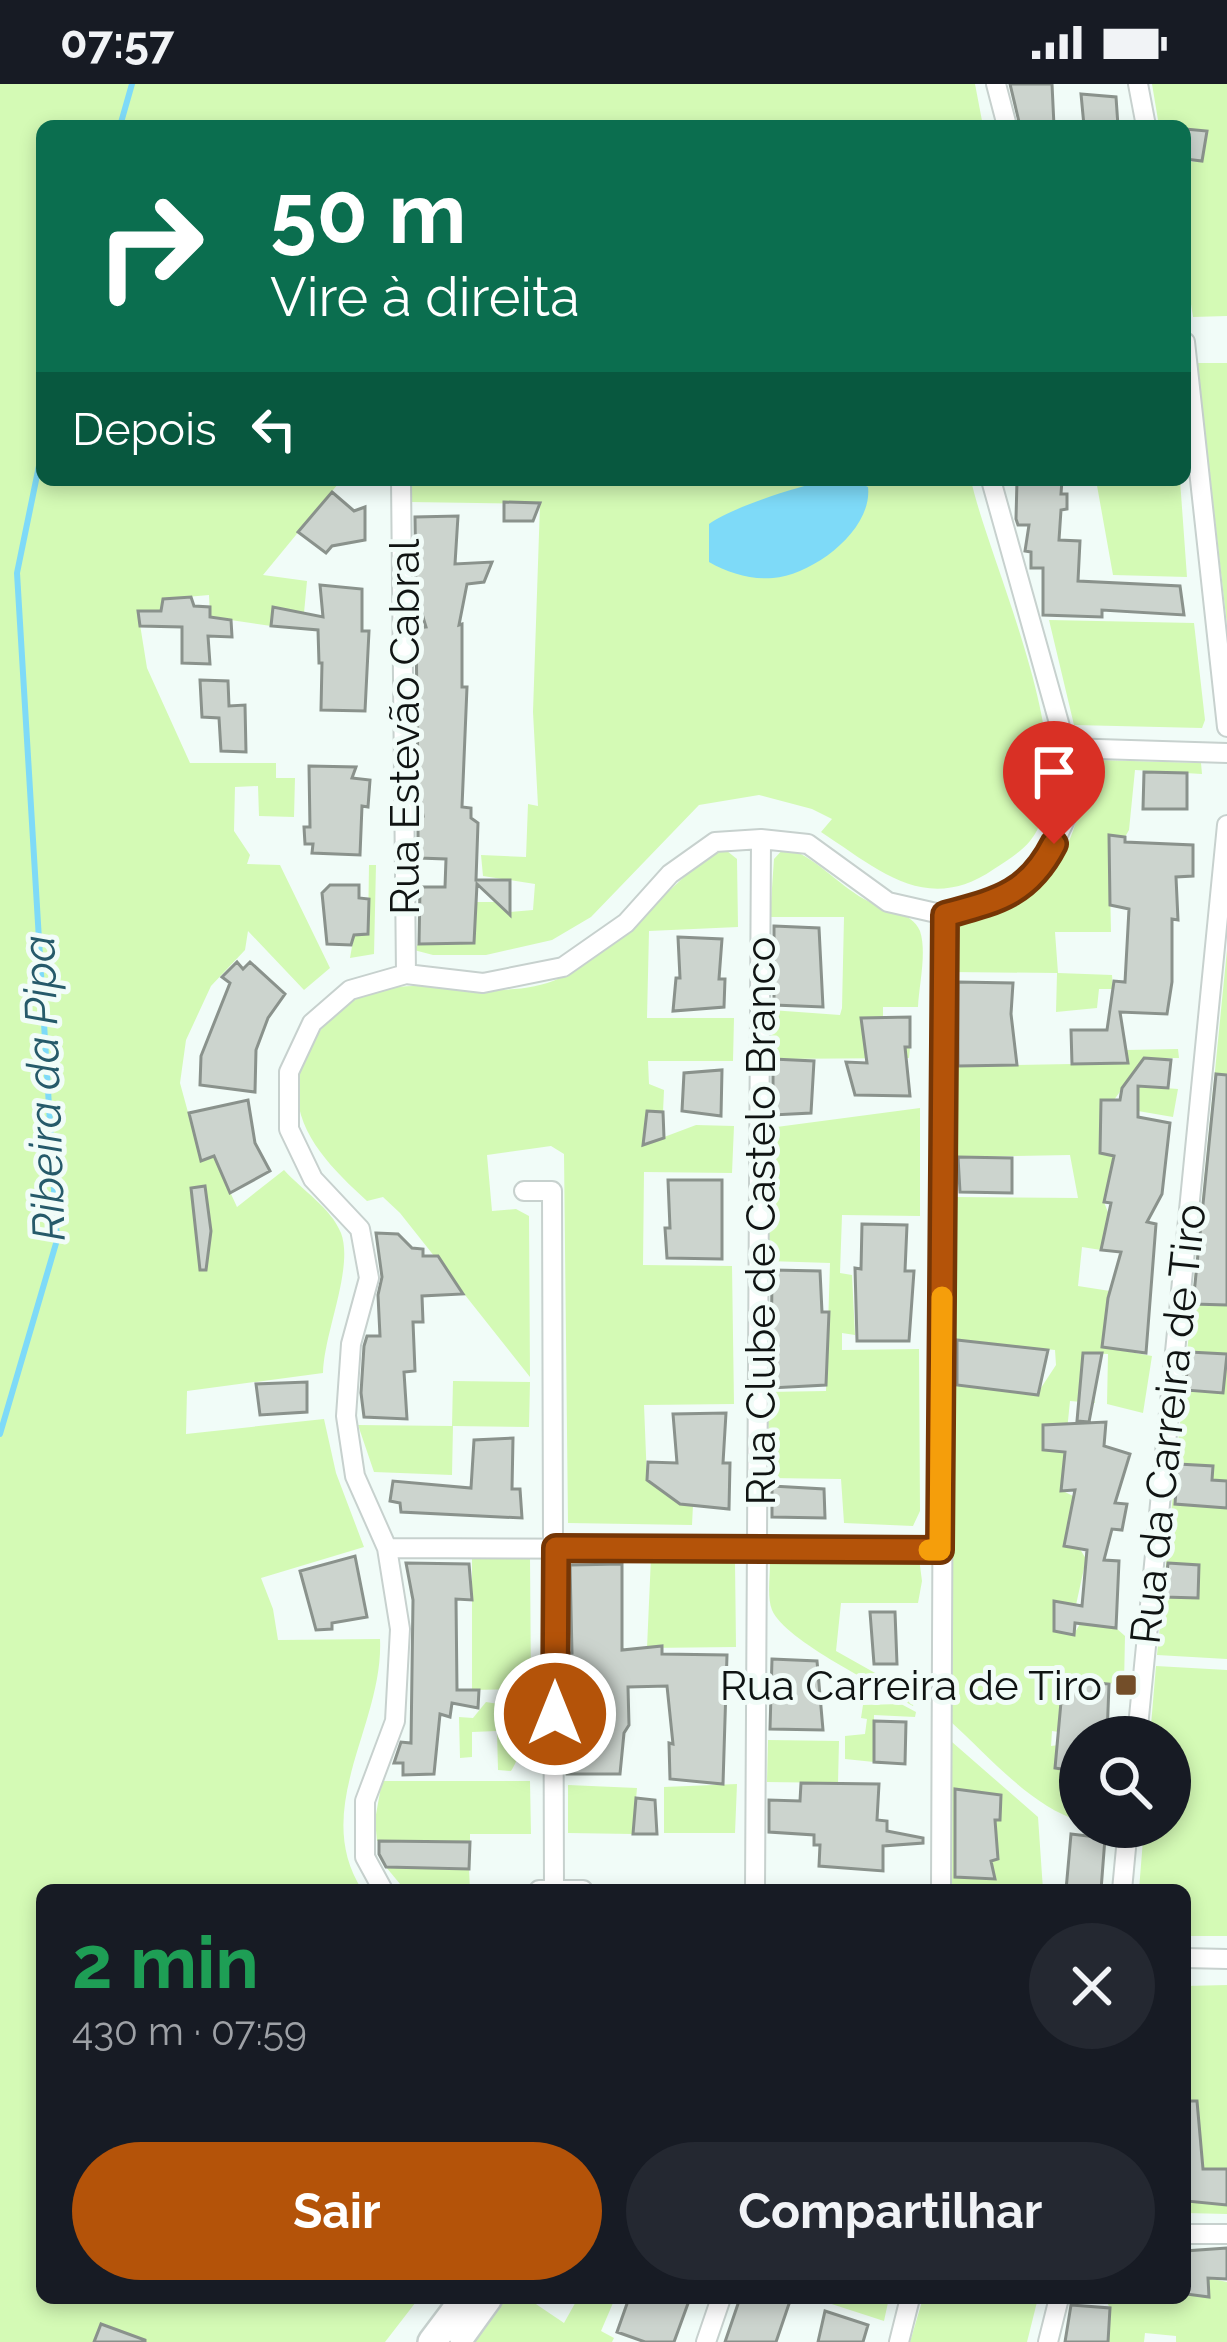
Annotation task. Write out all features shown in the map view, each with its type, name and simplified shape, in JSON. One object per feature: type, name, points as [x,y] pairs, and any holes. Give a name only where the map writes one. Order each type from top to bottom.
[{"type":"main road","points":[[432,2342],[461,2304]]},
{"type":"main road","points":[[455,2342],[484,2304]]},
{"type":"street","points":[[996,84],[1005,120]]},
{"type":"street","points":[[1138,84],[1145,120]]},
{"type":"street","points":[[1191,396],[1227,727]]},
{"type":"street","name":"Rua Estevão Cabral","points":[[401,486],[406,974]]},
{"type":"street","points":[[380,1884],[365,1857],[365,1801],[395,1721],[400,1629],[387,1548],[355,1476],[346,1416],[351,1344],[369,1278],[360,1229],[313,1179],[289,1129],[290,1072],[312,1023],[350,990],[406,974],[483,983],[563,967],[626,923],[670,874],[715,842],[761,839],[808,844],[888,902],[945,915],[1004,899],[1041,870],[1066,818],[1066,748],[993,486]]},
{"type":"street","points":[[1066,748],[1227,753]]},
{"type":"street","name":"Rua da Carreira de Tiro","points":[[1139,1716],[1227,825]]},
{"type":"street","name":"Rua Clube de Castelo Branco","points":[[755,1884],[761,839]]},
{"type":"street","points":[[941,1884],[945,915]]},
{"type":"street","points":[[524,1191],[552,1191],[554,1884]]},
{"type":"street","points":[[387,1548],[940,1550]]},
{"type":"street","points":[[1123,1884],[1126,1848]]},
{"type":"street","points":[[1191,1958],[1227,1959]]},
{"type":"street","points":[[1191,2234],[1227,2234]]},
{"type":"street","points":[[706,2342],[719,2304]]},
{"type":"street","points":[[899,2342],[908,2304]]},
{"type":"street","points":[[1048,2342],[1058,2304]]},
{"type":"green space","points":[[0,84],[975,84],[982,120],[36,120],[36,486],[336,486],[263,575],[307,581],[304,613],[273,608],[271,626],[210,617],[209,595],[164,599],[161,611],[138,612],[147,668],[190,763],[276,763],[276,778],[295,778],[294,817],[259,816],[258,786],[235,787],[234,831],[250,855],[247,864],[280,865],[330,968],[304,990],[248,931],[245,950],[211,986],[186,1040],[180,1083],[201,1160],[214,1157],[237,1207],[284,1170],[330,1215],[341,1233],[344,1264],[323,1373],[187,1391],[186,1434],[324,1419],[336,1473],[364,1547],[261,1578],[278,1640],[380,1639],[372,1703],[353,1766],[343,1828],[348,1859],[359,1884],[36,1884],[36,2304],[414,2304],[385,2342],[0,2342]]},
{"type":"green space","points":[[1152,84],[1227,84],[1227,316],[1193,317],[1191,162],[1202,161],[1191,138],[1191,120],[1158,120]]},
{"type":"green space","points":[[1197,363],[1227,363],[1227,625]]},
{"type":"green space","points":[[410,486],[973,486],[1042,717],[1048,766],[1045,808],[1030,841],[969,882],[924,888],[883,872],[821,832],[832,819],[812,809],[759,795],[699,805],[591,917],[552,940],[486,955],[433,955],[414,950],[418,944],[474,943],[476,902],[496,902],[510,912],[533,910],[535,884],[483,876],[481,855],[526,857],[528,804],[538,806],[533,712],[540,504],[410,502]]},
{"type":"green space","points":[[1097,486],[1180,486],[1187,577],[1113,575]]},
{"type":"green space","points":[[1049,620],[1194,623],[1202,728],[1074,725]]},
{"type":"green space","points":[[1097,760],[1201,763],[1202,774],[1135,770],[1129,830],[1125,837],[1109,836],[1111,932],[1055,932],[1058,973],[1112,975],[1113,989],[1099,989],[1097,1008],[1056,1012],[1057,973],[953,972],[956,924],[1004,911],[1051,873],[1078,815],[1082,768]]},
{"type":"green space","points":[[785,847],[864,899],[916,924],[923,958],[918,1007],[883,1007],[883,1017],[862,1018],[865,1046],[910,1047],[909,1058],[769,1059],[771,1010],[840,1015],[842,1008],[844,917],[770,917],[774,859]]},
{"type":"green space","points":[[715,851],[727,851],[737,859],[738,927],[649,931],[647,1018],[734,1018],[733,1061],[648,1061],[649,1084],[664,1090],[663,1112],[647,1111],[643,1145],[696,1125],[734,1126],[732,1173],[644,1172],[643,1265],[732,1266],[734,1404],[644,1405],[647,1480],[680,1504],[693,1505],[692,1525],[568,1523],[564,1154],[551,1146],[487,1155],[492,1211],[516,1209],[529,1216],[530,1377],[400,1213],[383,1197],[367,1201],[314,1143],[299,1109],[300,1070],[322,1028],[357,998],[412,986],[531,987],[583,966]]},
{"type":"green space","points":[[369,865],[376,865],[374,954],[350,958],[354,935],[368,933]]},
{"type":"green space","points":[[1227,950],[1227,1659],[1157,1655]]},
{"type":"green space","points":[[1178,1049],[1179,1058],[1144,1058],[1114,1100],[1101,1100],[1100,1152],[1114,1156],[1104,1202],[1109,1215],[1101,1250],[1082,1247],[1078,1286],[1110,1291],[1102,1347],[1152,1356],[1143,1413],[1107,1404],[1108,1354],[1083,1353],[1095,1403],[1070,1401],[1061,1490],[1081,1500],[1080,1549],[1086,1559],[1076,1605],[1055,1601],[1054,1631],[1074,1634],[1080,1624],[1116,1628],[1125,1636],[1124,1684],[1052,1680],[1052,1690],[1062,1690],[1065,1716],[1059,1716],[1059,1732],[1052,1731],[1051,1746],[1059,1745],[1059,1812],[1027,1792],[951,1722],[952,1384],[1037,1394],[1056,1365],[1055,1350],[954,1340],[951,1197],[1078,1198],[1070,1155],[956,1157],[956,1066],[1127,1063],[1126,1050]]},
{"type":"green space","points":[[1138,1086],[1178,1089],[1173,1117],[1138,1111]]},
{"type":"green space","points":[[920,1108],[920,1216],[842,1215],[840,1273],[852,1275],[855,1335],[842,1333],[842,1350],[919,1349],[920,1511],[913,1526],[844,1523],[841,1479],[770,1478],[767,1392],[826,1391],[830,1263],[768,1261],[769,1128]]},
{"type":"green space","points":[[453,1381],[530,1382],[529,1427],[453,1426],[452,1475],[374,1472],[358,1425],[452,1426]]},
{"type":"green space","points":[[530,1557],[531,1689],[472,1690],[472,1558]]},
{"type":"green space","points":[[651,1557],[730,1558],[735,1562],[736,1647],[647,1648]]},
{"type":"green space","points":[[775,1558],[919,1558],[918,1603],[841,1603],[836,1651],[916,1696],[913,1706],[814,1649],[781,1622],[770,1600],[770,1563]]},
{"type":"green space","points":[[1156,1666],[1227,1670],[1227,1936],[1191,1936],[1191,1884],[1139,1884],[1142,1848],[1191,1848],[1191,1716],[1152,1716]]},
{"type":"green space","points":[[486,1702],[511,1706],[509,1723],[519,1746],[511,1771],[498,1770],[497,1731],[472,1732],[472,1757],[460,1758],[459,1717],[473,1718]]},
{"type":"green space","points":[[901,1704],[916,1712],[915,1717],[874,1715],[874,1762],[845,1759],[845,1736],[865,1734],[863,1705]]},
{"type":"green space","points":[[768,1740],[839,1741],[838,1783],[767,1782]]},
{"type":"green space","points":[[952,1742],[1038,1817],[1043,1884],[947,1884]]},
{"type":"green space","points":[[382,1781],[530,1781],[531,1834],[470,1834],[470,1842],[377,1841],[375,1820]]},
{"type":"green space","points":[[737,1784],[735,1833],[664,1833],[664,1787]]},
{"type":"green space","points":[[568,1785],[637,1788],[633,1834],[568,1833]]},
{"type":"green space","points":[[386,1867],[469,1869],[470,1884],[400,1884]]},
{"type":"green space","points":[[1227,1985],[1227,2214],[1191,2213],[1191,1986]]},
{"type":"green space","points":[[1208,2278],[1227,2282],[1227,2342],[1176,2342],[1176,2336],[1145,2333],[1144,2342],[1108,2342],[1108,2304],[1191,2304],[1191,2295],[1208,2297]]},
{"type":"green space","points":[[496,2304],[536,2304],[564,2323],[575,2304],[613,2304],[601,2331],[614,2338],[612,2342],[469,2342]]},
{"type":"green space","points":[[832,2304],[888,2304],[884,2321]]},
{"type":"green space","points":[[921,2304],[1036,2304],[1027,2342],[910,2342]]},
{"type":"water","points":[[799,487],[868,487],[861,519],[837,548],[805,569],[765,578],[740,575],[709,562],[709,524]]},
{"type":"building","points":[[1010,84],[1052,84],[1054,120],[1019,120]]},
{"type":"building","points":[[1081,94],[1116,97],[1118,120],[1083,120]]},
{"type":"building","points":[[1191,130],[1207,131],[1202,161],[1191,160]]},
{"type":"building","points":[[1017,486],[1062,486],[1067,509],[1061,510],[1059,540],[1080,541],[1078,581],[1180,586],[1184,615],[1102,610],[1102,617],[1043,615],[1043,568],[1031,568],[1031,552],[1025,551],[1029,525],[1018,525]]},
{"type":"building","points":[[332,492],[354,511],[365,507],[365,540],[332,546],[326,553],[298,532]]},
{"type":"building","points":[[504,502],[540,503],[533,521],[504,521]]},
{"type":"building","points":[[458,516],[455,564],[492,562],[484,582],[467,584],[459,625],[462,687],[467,687],[462,807],[471,808],[471,818],[478,823],[476,880],[510,880],[510,915],[477,884],[474,943],[419,944],[420,887],[445,887],[446,859],[419,858],[418,851],[418,816],[423,816],[418,785],[416,628],[426,627],[416,594],[415,517]]},
{"type":"building","points":[[320,585],[362,589],[362,631],[369,631],[365,711],[321,710],[318,630],[271,626],[273,607],[323,617]]},
{"type":"building","points":[[191,597],[194,606],[210,607],[210,617],[231,620],[232,637],[208,636],[210,664],[182,663],[182,627],[140,626],[138,611],[161,611],[163,599]]},
{"type":"building","points":[[200,680],[228,681],[229,706],[245,705],[246,752],[221,751],[219,718],[202,717]]},
{"type":"building","points":[[309,766],[356,767],[352,778],[370,780],[368,807],[362,806],[360,855],[312,853],[313,844],[305,844],[304,827],[310,827]]},
{"type":"building","points":[[1144,772],[1187,773],[1187,809],[1143,809]]},
{"type":"building","points":[[1109,835],[1125,837],[1125,842],[1193,845],[1193,876],[1176,877],[1178,920],[1172,919],[1167,1014],[1120,1012],[1128,1063],[1072,1064],[1071,1030],[1107,1030],[1114,981],[1125,982],[1129,909],[1110,905]]},
{"type":"building","points":[[330,885],[359,885],[359,898],[369,899],[368,934],[354,935],[351,945],[327,944],[322,893]]},
{"type":"building","points":[[774,926],[819,928],[823,1007],[774,1005]]},
{"type":"building","points":[[678,937],[722,939],[719,979],[725,979],[724,1007],[673,1011],[676,978],[680,978]]},
{"type":"building","points":[[237,962],[243,969],[250,962],[285,994],[268,1018],[256,1050],[255,1092],[200,1085],[201,1056],[230,983],[222,977]]},
{"type":"building","points":[[958,982],[1013,983],[1017,1065],[958,1066]]},
{"type":"building","points":[[910,1017],[910,1047],[905,1047],[910,1096],[855,1095],[846,1062],[867,1063],[861,1018]]},
{"type":"building","points":[[1144,1058],[1171,1060],[1168,1088],[1138,1086],[1138,1117],[1170,1123],[1162,1194],[1147,1222],[1156,1224],[1146,1353],[1102,1347],[1108,1298],[1121,1252],[1101,1250],[1111,1203],[1104,1202],[1114,1156],[1100,1153],[1101,1100],[1120,1100],[1122,1088]]},
{"type":"building","points":[[773,1059],[814,1061],[811,1113],[773,1115]]},
{"type":"building","points":[[722,1070],[721,1116],[682,1111],[684,1073]]},
{"type":"building","points":[[1216,1074],[1227,1075],[1227,1305],[1193,1304]]},
{"type":"building","points":[[248,1100],[255,1143],[270,1171],[230,1193],[214,1156],[201,1161],[189,1113]]},
{"type":"building","points":[[647,1111],[663,1112],[664,1138],[643,1145]]},
{"type":"building","points":[[958,1157],[1012,1158],[1012,1193],[960,1192]]},
{"type":"building","points":[[668,1180],[722,1180],[722,1259],[667,1258]]},
{"type":"building","points":[[205,1186],[211,1231],[206,1270],[200,1270],[191,1188]]},
{"type":"building","points":[[862,1224],[907,1225],[905,1271],[914,1271],[909,1341],[857,1341],[855,1268],[861,1269]]},
{"type":"building","points":[[376,1233],[398,1234],[412,1248],[423,1249],[423,1256],[438,1256],[463,1294],[422,1296],[423,1322],[413,1322],[415,1371],[404,1372],[407,1419],[364,1417],[364,1346],[367,1336],[380,1336],[382,1277]]},
{"type":"building","points":[[772,1270],[820,1271],[822,1312],[829,1312],[826,1385],[771,1388]]},
{"type":"building","points":[[957,1340],[1048,1350],[1038,1395],[957,1385]]},
{"type":"building","points":[[1189,1352],[1227,1354],[1223,1393],[1185,1390]]},
{"type":"building","points":[[1083,1353],[1102,1353],[1089,1422],[1077,1421]]},
{"type":"building","points":[[307,1382],[307,1412],[260,1415],[256,1384]]},
{"type":"building","points":[[726,1413],[723,1463],[730,1463],[729,1509],[680,1504],[647,1480],[648,1462],[677,1463],[673,1414]]},
{"type":"building","points":[[1106,1422],[1104,1446],[1130,1454],[1115,1503],[1127,1504],[1122,1530],[1112,1529],[1104,1560],[1119,1561],[1116,1628],[1075,1623],[1074,1635],[1054,1631],[1054,1601],[1082,1606],[1087,1550],[1064,1546],[1075,1490],[1061,1491],[1065,1452],[1043,1450],[1043,1425]]},
{"type":"building","points":[[513,1438],[512,1489],[520,1489],[522,1518],[401,1512],[400,1503],[390,1501],[393,1481],[471,1488],[474,1440]]},
{"type":"building","points":[[1178,1464],[1213,1466],[1212,1480],[1227,1481],[1227,1508],[1175,1504]]},
{"type":"building","points":[[772,1486],[824,1489],[825,1518],[772,1517]]},
{"type":"building","points":[[355,1556],[367,1617],[316,1630],[300,1571]]},
{"type":"building","points":[[406,1563],[469,1564],[472,1600],[456,1599],[457,1690],[479,1690],[478,1708],[452,1703],[450,1717],[440,1714],[434,1774],[403,1775],[403,1763],[394,1763],[401,1742],[411,1743],[413,1600]]},
{"type":"building","points":[[1168,1563],[1199,1565],[1198,1598],[1164,1597]]},
{"type":"building","points":[[622,1564],[622,1650],[662,1646],[662,1654],[727,1655],[723,1784],[670,1779],[669,1743],[673,1744],[667,1686],[628,1687],[629,1725],[620,1774],[567,1774],[570,1565]]},
{"type":"building","points":[[870,1612],[895,1612],[897,1664],[874,1664]]},
{"type":"building","points":[[772,1659],[817,1661],[823,1730],[770,1729]]},
{"type":"building","points":[[1063,1680],[1109,1684],[1108,1716],[1060,1716]]},
{"type":"building","points":[[874,1721],[906,1722],[905,1764],[874,1762]]},
{"type":"building","points":[[801,1783],[879,1784],[877,1820],[887,1821],[887,1831],[923,1838],[923,1843],[883,1846],[883,1871],[819,1866],[820,1845],[814,1845],[814,1835],[769,1832],[769,1800],[800,1801]]},
{"type":"building","points":[[955,1789],[1001,1795],[1000,1820],[995,1820],[998,1859],[991,1861],[995,1879],[955,1877]]},
{"type":"building","points":[[636,1798],[655,1800],[657,1834],[633,1834]]},
{"type":"building","points":[[379,1841],[470,1842],[469,1869],[386,1867]]},
{"type":"building","points":[[1070,1848],[1104,1848],[1101,1884],[1067,1884]]},
{"type":"building","points":[[1191,2101],[1197,2101],[1203,2169],[1227,2169],[1227,2205],[1191,2201]]},
{"type":"building","points":[[1227,2248],[1227,2279],[1208,2278],[1209,2297],[1191,2295],[1191,2251]]},
{"type":"building","points":[[627,2304],[688,2304],[674,2342],[645,2342],[617,2332]]},
{"type":"building","points":[[738,2304],[789,2304],[776,2342],[725,2342]]},
{"type":"building","points":[[1071,2305],[1110,2308],[1108,2342],[1065,2342]]},
{"type":"building","points":[[825,2311],[868,2325],[863,2342],[818,2342]]},
{"type":"building","points":[[101,2324],[145,2340],[145,2342],[94,2342]]},
{"type":"waterway","name":"Ribeira da Pipa","points":[[122,120],[132,84]]},
{"type":"waterway","name":"Ribeira da Pipa","points":[[0,1434],[57,1240],[17,573],[36,480]]},
{"type":"slow traffic","points":[[929,1550],[940,1550],[942,1297]]},
{"type":"place","name":"Rua Carreira de Tiro","points":[[1126,1685]]},
{"type":"route","points":[[555,1714],[556,1548],[940,1550],[945,915],[1004,899],[1041,870],[1054,844]]}]
